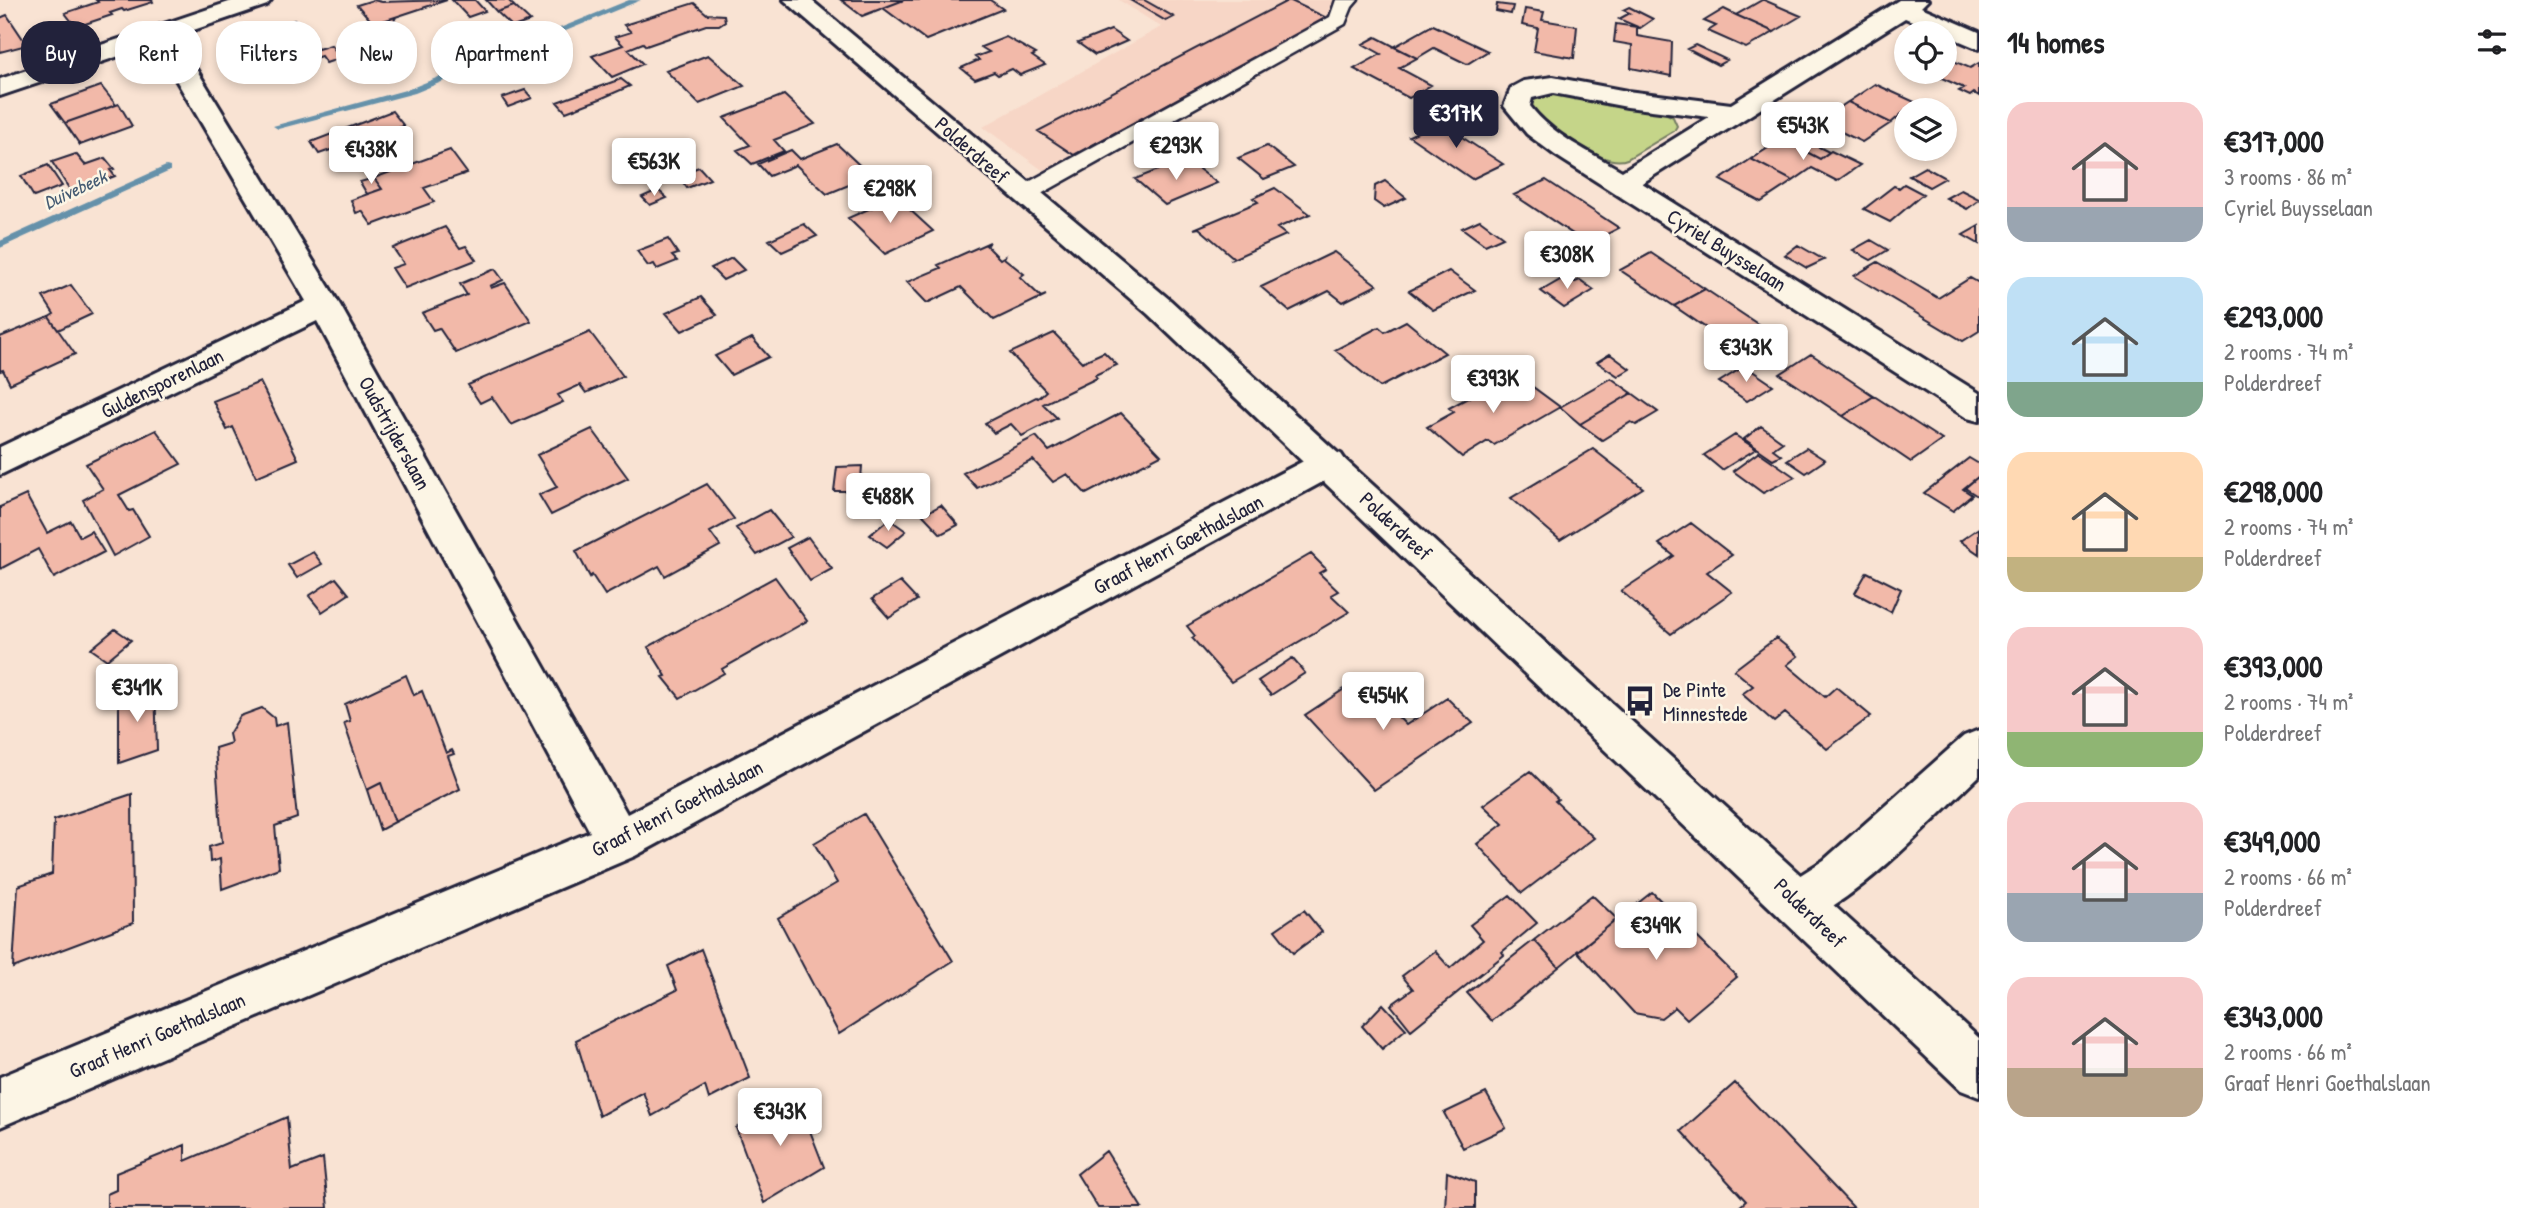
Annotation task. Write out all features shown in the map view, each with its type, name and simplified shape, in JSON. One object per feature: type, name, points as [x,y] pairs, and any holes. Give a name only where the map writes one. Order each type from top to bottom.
[{"type":"street","points":[[194,21],[259,0]]},
{"type":"street","name":"Polderdreef","points":[[796,0],[1159,307],[1979,1072]]},
{"type":"street","points":[[1622,183],[1910,4],[1979,41]]},
{"type":"street","points":[[0,88],[115,48]]},
{"type":"street","name":"Oudstrijderslaan","points":[[191,84],[324,305],[619,841]]},
{"type":"street","name":"Cyriel Buysselaan","points":[[1734,113],[1627,99],[1553,85],[1533,87],[1520,94],[1517,106],[1524,118],[1554,141],[1977,406]]},
{"type":"street","name":"Guldensporenlaan","points":[[0,461],[324,305]]},
{"type":"street","name":"Graaf Henri Goethalslaan","points":[[0,1102],[619,841],[1329,463]]},
{"type":"street","points":[[1799,902],[1840,874],[1979,749]]},
{"type":"lane","points":[[1024,194],[1338,20],[1343,1]]},
{"type":"shaded area","points":[[1119,0],[1342,0],[1331,18],[1048,174],[983,127],[1161,27]]},
{"type":"green space","points":[[1548,94],[1665,113],[1673,117],[1677,126],[1674,131],[1627,159],[1604,158],[1562,135],[1531,109],[1532,101]]},
{"type":"building","points":[[96,0],[153,2],[124,11],[122,9],[94,21],[71,21],[65,13],[98,2]]},
{"type":"building","points":[[373,0],[447,0],[383,21],[371,21],[357,5]]},
{"type":"building","points":[[452,0],[475,0],[485,11],[468,17]]},
{"type":"building","points":[[486,0],[508,0],[514,6],[497,12]]},
{"type":"building","points":[[841,0],[904,0],[862,16]]},
{"type":"building","points":[[904,0],[990,0],[1003,9],[926,40],[883,8]]},
{"type":"building","points":[[1130,0],[1144,0],[1174,17],[1166,21]]},
{"type":"building","points":[[1289,0],[1327,18],[1074,155],[1038,131]]},
{"type":"building","points":[[1762,0],[1801,16],[1774,32],[1736,15]]},
{"type":"building","points":[[694,3],[707,14],[724,15],[725,21],[719,25],[706,25],[646,46],[643,43],[628,49],[643,64],[612,77],[592,56],[623,45],[615,37],[631,32],[624,25]]},
{"type":"building","points":[[1497,4],[1513,6],[1511,14],[1496,11]]},
{"type":"building","points":[[514,6],[530,21],[507,21],[497,12]]},
{"type":"building","points":[[1629,7],[1653,19],[1640,28],[1619,19],[1630,13],[1623,10]]},
{"type":"building","points":[[1525,9],[1544,12],[1542,20],[1577,26],[1574,58],[1534,51],[1538,28],[1522,25]]},
{"type":"building","points":[[1724,9],[1774,32],[1746,48],[1708,31],[1716,26],[1704,21]]},
{"type":"building","points":[[7,15],[21,36],[21,47],[0,52],[0,18]]},
{"type":"building","points":[[1616,24],[1637,27],[1637,36],[1672,42],[1671,76],[1631,68],[1632,45],[1614,42]]},
{"type":"building","points":[[1433,25],[1488,51],[1467,64],[1434,48],[1417,58],[1394,47]]},
{"type":"building","points":[[1111,30],[1127,41],[1095,55],[1078,43]]},
{"type":"building","points":[[1006,37],[1036,54],[1032,56],[1045,65],[1020,75],[1012,69],[998,75],[994,72],[975,79],[961,68],[979,60],[975,57],[989,52],[981,47]]},
{"type":"building","points":[[1376,37],[1417,58],[1399,68],[1431,85],[1409,98],[1354,69],[1381,54],[1363,44]]},
{"type":"building","points":[[331,45],[336,52],[336,60],[326,63],[322,57],[322,48]]},
{"type":"building","points":[[1695,45],[1727,60],[1718,65],[1687,49]]},
{"type":"building","points":[[708,55],[744,86],[699,104],[666,71]]},
{"type":"building","points":[[1957,62],[1970,68],[1979,63],[1979,96],[1974,93],[1970,96],[1959,91],[1964,88],[1955,84]]},
{"type":"building","points":[[621,79],[630,86],[566,112],[557,102]]},
{"type":"building","points":[[1875,84],[1906,98],[1894,98],[1894,120],[1891,123],[1848,102]]},
{"type":"building","points":[[101,86],[116,105],[65,123],[51,104]]},
{"type":"building","points":[[525,90],[532,98],[508,107],[502,98]]},
{"type":"building","points":[[784,95],[815,124],[774,140],[784,151],[752,164],[737,150],[750,145],[724,118]]},
{"type":"building","points":[[1848,102],[1891,123],[1862,142],[1819,121]]},
{"type":"building","points":[[119,104],[132,126],[80,145],[65,123]]},
{"type":"building","points":[[392,111],[404,126],[398,128],[407,140],[347,161],[354,158],[345,145],[319,154],[311,142]]},
{"type":"building","points":[[1439,122],[1503,164],[1472,179],[1409,136]]},
{"type":"building","points":[[1795,135],[1829,152],[1820,159],[1786,141]]},
{"type":"building","points":[[1782,139],[1820,159],[1831,151],[1860,165],[1837,181],[1812,168],[1793,181],[1751,159]]},
{"type":"building","points":[[837,144],[871,176],[827,194],[796,165],[769,176],[758,164],[791,150],[800,159]]},
{"type":"building","points":[[1267,146],[1294,167],[1264,179],[1238,158]]},
{"type":"building","points":[[450,150],[467,173],[424,188],[434,202],[372,225],[362,211],[356,213],[351,200],[382,189],[374,178]]},
{"type":"building","points":[[76,154],[85,165],[105,158],[114,169],[110,170],[115,176],[72,193],[52,162]]},
{"type":"building","points":[[1186,159],[1217,183],[1165,205],[1135,179]]},
{"type":"building","points":[[1751,159],[1793,181],[1761,202],[1720,180]]},
{"type":"building","points":[[48,165],[62,186],[34,197],[21,176]]},
{"type":"building","points":[[699,167],[710,179],[687,188],[678,175]]},
{"type":"building","points":[[1925,167],[1945,178],[1929,187],[1909,176]]},
{"type":"building","points":[[374,178],[382,189],[367,194],[360,182]]},
{"type":"building","points":[[1546,180],[1619,228],[1588,244],[1514,195]]},
{"type":"building","points":[[1385,181],[1406,198],[1384,208],[1374,201],[1375,186]]},
{"type":"building","points":[[1904,184],[1923,194],[1890,222],[1864,209],[1894,186],[1899,188]]},
{"type":"building","points":[[1275,188],[1310,214],[1277,228],[1286,235],[1230,260],[1234,258],[1199,228],[1194,229],[1258,202],[1253,198]]},
{"type":"building","points":[[658,190],[667,198],[650,205],[642,197]]},
{"type":"building","points":[[1961,190],[1979,200],[1967,209],[1946,198]]},
{"type":"building","points":[[896,197],[933,231],[885,254],[848,218]]},
{"type":"building","points":[[1480,220],[1503,237],[1485,245],[1462,228]]},
{"type":"building","points":[[804,224],[817,236],[782,252],[769,240]]},
{"type":"building","points":[[1979,226],[1979,244],[1963,235]]},
{"type":"building","points":[[445,227],[460,248],[466,246],[476,260],[405,288],[392,268],[404,264],[393,248]]},
{"type":"building","points":[[668,239],[678,254],[672,256],[677,261],[657,269],[654,264],[648,266],[637,251]]},
{"type":"building","points":[[1871,240],[1888,250],[1871,260],[1853,250]]},
{"type":"building","points":[[990,242],[986,245],[1000,259],[1005,256],[1004,258],[1024,274],[1020,277],[1041,297],[1046,295],[994,320],[961,287],[927,303],[907,282],[941,268],[938,265]]},
{"type":"building","points":[[1798,245],[1824,260],[1807,268],[1785,255]]},
{"type":"building","points":[[1334,252],[1377,285],[1343,302],[1329,291],[1289,311],[1261,287]]},
{"type":"building","points":[[1651,253],[1705,289],[1674,306],[1620,270]]},
{"type":"building","points":[[732,258],[744,270],[723,280],[711,268]]},
{"type":"building","points":[[1878,262],[1938,298],[1970,278],[1979,283],[1979,331],[1963,341],[1854,276]]},
{"type":"building","points":[[495,269],[503,280],[490,286],[491,288],[505,283],[531,321],[456,353],[439,328],[433,330],[422,313],[467,295],[460,284]]},
{"type":"building","points":[[1449,271],[1475,290],[1433,310],[1409,291]]},
{"type":"building","points":[[1567,276],[1575,282],[1580,280],[1594,290],[1564,308],[1541,291]]},
{"type":"building","points":[[71,285],[92,314],[58,330],[49,317],[54,314],[43,297]]},
{"type":"building","points":[[1705,289],[1762,327],[1731,345],[1674,306]]},
{"type":"building","points":[[701,297],[717,315],[682,331],[666,313]]},
{"type":"building","points":[[49,317],[75,354],[10,384],[3,370],[0,371],[0,337]]},
{"type":"building","points":[[1406,321],[1445,353],[1380,387],[1335,350],[1379,327],[1385,332]]},
{"type":"building","points":[[590,332],[623,376],[586,393],[580,385],[558,395],[563,402],[511,425],[492,397],[480,403],[468,385]]},
{"type":"building","points":[[1054,333],[1082,362],[1104,352],[1117,365],[1095,375],[1097,378],[1043,404],[1057,418],[1022,436],[1011,424],[994,433],[985,423],[1038,398],[1046,391],[1010,353]]},
{"type":"building","points":[[752,338],[769,357],[731,375],[715,356]]},
{"type":"building","points":[[1610,354],[1630,369],[1618,376],[1597,362]]},
{"type":"building","points":[[1811,354],[1874,396],[1843,416],[1780,374]]},
{"type":"building","points":[[1745,366],[1773,385],[1747,401],[1719,382]]},
{"type":"building","points":[[1514,373],[1560,407],[1494,445],[1488,441],[1462,457],[1427,427],[1454,412],[1449,408]]},
{"type":"building","points":[[1611,378],[1632,393],[1580,424],[1560,407]]},
{"type":"building","points":[[260,382],[298,459],[256,477],[233,427],[227,430],[213,401]]},
{"type":"building","points":[[1632,393],[1658,412],[1636,425],[1631,422],[1602,440],[1580,424]]},
{"type":"building","points":[[1874,396],[1942,440],[1911,462],[1843,416]]},
{"type":"building","points":[[1121,413],[1161,455],[1086,494],[1067,474],[1053,482],[1033,460],[977,488],[963,473],[1036,436],[1049,451]]},
{"type":"building","points":[[1761,426],[1783,442],[1773,449],[1781,455],[1773,459],[1744,439]]},
{"type":"building","points":[[592,429],[628,478],[551,515],[539,495],[557,487],[537,455]]},
{"type":"building","points":[[156,430],[181,464],[119,495],[129,511],[133,510],[149,536],[113,556],[83,500],[103,489],[86,464]]},
{"type":"building","points":[[1735,435],[1756,449],[1722,470],[1704,455]]},
{"type":"building","points":[[1806,448],[1825,460],[1806,473],[1787,460]]},
{"type":"building","points":[[1593,449],[1643,488],[1560,540],[1511,498]]},
{"type":"building","points":[[1759,452],[1795,477],[1763,493],[1733,471]]},
{"type":"building","points":[[1969,458],[1979,464],[1979,476],[1963,489],[1972,495],[1953,511],[1924,493]]},
{"type":"building","points":[[862,466],[860,491],[834,491],[837,467]]},
{"type":"building","points":[[1979,476],[1979,497],[1965,488]]},
{"type":"building","points":[[707,484],[734,519],[710,532],[720,546],[665,576],[659,566],[605,595],[592,575],[590,577],[576,551]]},
{"type":"building","points":[[26,495],[47,533],[71,521],[80,537],[91,531],[104,552],[54,578],[38,549],[0,569],[0,507]]},
{"type":"building","points":[[941,505],[958,525],[941,534],[923,515]]},
{"type":"building","points":[[769,510],[791,537],[757,555],[736,528]]},
{"type":"building","points":[[889,519],[906,531],[887,547],[870,535]]},
{"type":"building","points":[[1691,523],[1732,555],[1707,572],[1732,592],[1671,634],[1621,591],[1674,556],[1659,544]]},
{"type":"building","points":[[1979,528],[1979,554],[1960,541]]},
{"type":"building","points":[[808,537],[832,569],[810,581],[787,548]]},
{"type":"building","points":[[313,552],[322,564],[297,578],[288,565]]},
{"type":"building","points":[[1311,554],[1326,569],[1319,573],[1338,591],[1331,595],[1349,612],[1231,682],[1192,638],[1195,636],[1187,626]]},
{"type":"building","points":[[1867,572],[1901,589],[1891,612],[1855,593]]},
{"type":"building","points":[[775,577],[807,621],[722,669],[724,673],[680,698],[663,677],[666,676],[648,647]]},
{"type":"building","points":[[336,578],[349,594],[322,612],[309,596]]},
{"type":"building","points":[[900,582],[917,600],[889,618],[872,599]]},
{"type":"building","points":[[115,629],[131,640],[107,660],[91,649]]},
{"type":"building","points":[[1776,638],[1798,656],[1787,665],[1825,697],[1836,687],[1871,716],[1827,749],[1785,713],[1774,722],[1742,694],[1753,686],[1734,670]]},
{"type":"building","points":[[1292,658],[1305,673],[1271,695],[1258,681]]},
{"type":"building","points":[[406,675],[414,695],[422,691],[446,753],[452,750],[454,754],[448,756],[460,789],[395,822],[381,783],[367,790],[344,723],[350,721],[345,704]]},
{"type":"building","points":[[1361,678],[1406,725],[1447,698],[1473,723],[1374,790],[1305,715]]},
{"type":"building","points":[[155,685],[157,750],[119,763],[119,696]]},
{"type":"building","points":[[262,708],[274,718],[275,726],[287,722],[297,818],[275,826],[279,868],[222,889],[220,859],[210,862],[209,847],[222,843],[215,748],[231,743],[229,734],[240,716]]},
{"type":"building","points":[[1530,771],[1558,799],[1555,801],[1594,838],[1522,893],[1477,844],[1503,824],[1483,805]]},
{"type":"building","points":[[381,783],[395,822],[380,830],[367,790]]},
{"type":"building","points":[[132,794],[133,923],[13,968],[18,886],[52,874],[54,820]]},
{"type":"building","points":[[864,814],[953,961],[839,1034],[778,918],[837,883],[814,843]]},
{"type":"building","points":[[1652,892],[1737,977],[1687,1019],[1675,1007],[1661,1018],[1634,1013],[1577,951]]},
{"type":"building","points":[[1510,895],[1537,923],[1502,952],[1504,955],[1411,1030],[1391,1005],[1413,989],[1402,976],[1435,951],[1450,968],[1483,940],[1470,925]]},
{"type":"building","points":[[1592,895],[1617,919],[1559,967],[1534,940]]},
{"type":"building","points":[[1304,910],[1322,932],[1293,953],[1275,930]]},
{"type":"building","points":[[1534,940],[1559,967],[1492,1021],[1467,993]]},
{"type":"building","points":[[701,949],[750,1078],[709,1099],[705,1086],[652,1116],[643,1092],[599,1116],[576,1040],[677,990],[668,966]]},
{"type":"building","points":[[1383,1004],[1406,1029],[1382,1049],[1362,1026]]},
{"type":"building","points":[[1735,1083],[1854,1208],[1738,1208],[1746,1201],[1681,1131]]},
{"type":"building","points":[[1486,1093],[1506,1128],[1463,1148],[1444,1113]]},
{"type":"building","points":[[796,1095],[824,1167],[764,1203],[736,1128]]},
{"type":"building","points":[[287,1117],[292,1170],[323,1158],[328,1208],[107,1208],[107,1194],[116,1190],[116,1173],[185,1145],[185,1161]]},
{"type":"building","points":[[1106,1151],[1142,1208],[1098,1208],[1077,1174]]},
{"type":"building","points":[[1447,1172],[1475,1182],[1475,1208],[1445,1208]]},
{"type":"waterway","name":"Duivebeek","points":[[278,126],[412,91],[637,0]]},
{"type":"waterway","name":"Duivebeek","points":[[0,245],[166,169]]},
{"type":"place","name":"De Pinte Minnestede","points":[[1640,701]]}]
